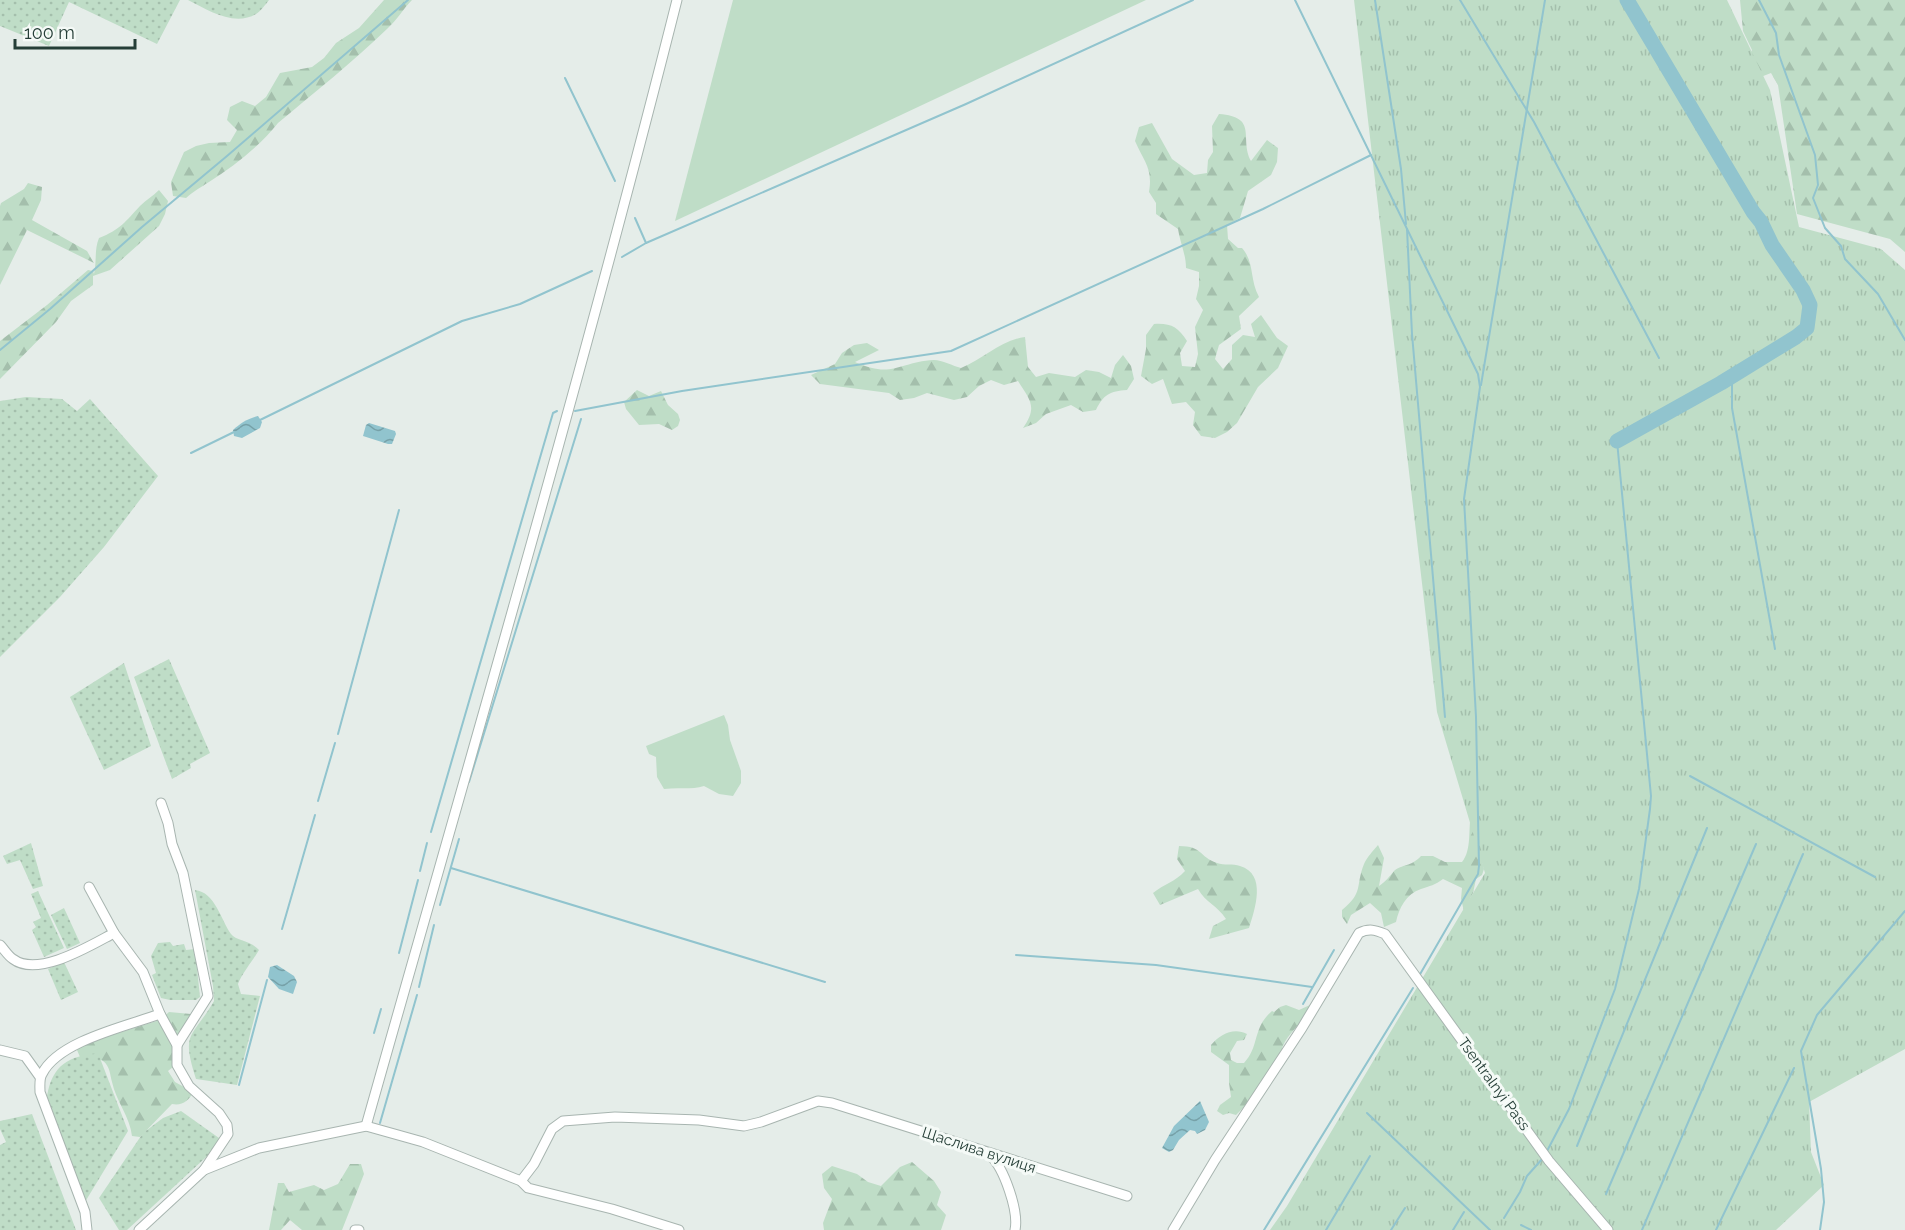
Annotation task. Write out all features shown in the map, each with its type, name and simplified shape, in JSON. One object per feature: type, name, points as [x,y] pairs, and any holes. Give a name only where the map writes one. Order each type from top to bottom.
[{"type":"street","points":[[366,1126],[515,600],[639,150],[677,0]]},
{"type":"street","points":[[161,803],[183,873],[208,996],[177,1045]]},
{"type":"street","points":[[89,887],[114,933],[143,972],[160,1014],[177,1045],[177,1065],[189,1086],[219,1113],[227,1125],[228,1134],[204,1170],[139,1230]]},
{"type":"street","name":"Tsentralnyi Pass","points":[[1175,1226],[1215,1160],[1302,1028],[1359,933],[1373,929],[1385,934],[1549,1161],[1608,1230]]},
{"type":"street","points":[[0,945],[14,960],[26,964],[40,964],[66,957],[114,933]]},
{"type":"street","points":[[87,1230],[85,1212],[40,1092],[40,1077],[48,1064],[73,1044],[160,1014]]},
{"type":"street","points":[[0,1050],[25,1056],[40,1077]]},
{"type":"street","name":"Щаслива вулиця","points":[[521,1181],[534,1164],[552,1129],[562,1121],[615,1117],[699,1120],[744,1126],[818,1101],[832,1103],[1127,1196]]},
{"type":"street","points":[[204,1170],[260,1148],[366,1126],[423,1142],[521,1181],[528,1188],[612,1209],[679,1230]]},
{"type":"street","points":[[988,1153],[997,1161],[1010,1192],[1016,1223],[1015,1230]]},
{"type":"green space","points":[[0,0],[180,0],[157,44],[69,2],[49,46],[0,26]]},
{"type":"green space","points":[[188,0],[269,0],[256,14],[239,19],[221,16]]},
{"type":"green space","points":[[384,0],[412,0],[375,41],[278,123],[246,155],[186,198],[173,196],[171,182],[184,152],[209,143],[230,142],[237,130],[227,120],[230,107],[242,101],[255,106],[266,97],[280,73],[312,67],[324,58],[336,43],[359,28]]},
{"type":"green space","points":[[733,0],[1146,0],[675,221]]},
{"type":"green space","points":[[1354,0],[1727,0],[1770,90],[1799,227],[1881,249],[1905,270],[1905,1049],[1809,1102],[1811,1152],[1824,1185],[1776,1230],[1270,1230],[1287,1206],[1485,873],[1437,712]]},
{"type":"green space","points":[[1740,0],[1905,0],[1905,252],[1890,239],[1797,214],[1778,85],[1771,73],[1735,87],[1752,50],[1743,31]]},
{"type":"green space","points":[[1219,114],[1239,119],[1244,124],[1251,161],[1267,140],[1278,148],[1277,162],[1271,175],[1248,191],[1240,218],[1227,225],[1228,239],[1238,248],[1242,248],[1249,259],[1259,297],[1239,316],[1241,329],[1219,345],[1215,359],[1223,369],[1232,359],[1232,345],[1243,335],[1255,337],[1251,324],[1261,315],[1277,338],[1288,346],[1278,368],[1258,387],[1237,423],[1227,432],[1215,438],[1201,436],[1193,425],[1195,412],[1186,402],[1172,404],[1163,379],[1152,384],[1141,376],[1146,335],[1154,324],[1170,325],[1180,332],[1187,341],[1180,353],[1182,366],[1195,367],[1198,354],[1195,327],[1203,310],[1196,299],[1199,272],[1186,268],[1178,229],[1156,214],[1156,203],[1149,192],[1149,171],[1135,141],[1139,127],[1152,123],[1172,159],[1194,175],[1207,173],[1208,160],[1213,152],[1212,126]]},
{"type":"green space","points":[[28,183],[42,187],[41,200],[32,220],[87,251],[94,263],[27,230],[0,285],[0,206],[1,203],[24,189]]},
{"type":"green space","points":[[159,190],[168,201],[159,226],[110,270],[93,276],[93,285],[71,301],[56,322],[0,379],[0,341],[88,270],[93,271],[94,274],[99,238],[122,225]]},
{"type":"green space","points":[[1025,337],[1028,367],[1036,377],[1049,373],[1075,377],[1086,370],[1099,372],[1111,378],[1115,365],[1123,355],[1131,366],[1134,379],[1127,390],[1116,391],[1104,397],[1096,410],[1083,412],[1071,405],[1046,414],[1036,423],[1023,428],[1028,421],[1031,404],[1018,381],[1004,385],[991,380],[979,386],[967,397],[954,400],[927,393],[900,400],[889,393],[820,384],[811,375],[835,364],[842,353],[854,345],[867,343],[879,350],[855,362],[868,367],[887,369],[934,360],[961,368],[1008,342]]},
{"type":"green space","points":[[637,390],[649,396],[661,391],[668,405],[678,414],[680,420],[678,426],[672,430],[659,424],[639,425],[626,409],[624,402]]},
{"type":"green space","points":[[26,397],[62,399],[77,411],[90,399],[158,476],[104,547],[60,597],[0,657],[0,401]]},
{"type":"green space","points":[[169,659],[210,753],[190,764],[191,768],[172,779],[134,677]]},
{"type":"green space","points":[[124,663],[151,746],[104,770],[70,697]]},
{"type":"green space","points":[[724,715],[741,771],[741,783],[733,796],[719,794],[704,786],[664,789],[657,777],[656,757],[649,754],[646,746]]},
{"type":"green space","points":[[1471,814],[1484,869],[1482,875],[1476,879],[1473,893],[1464,911],[1461,899],[1462,888],[1443,879],[1411,894],[1401,907],[1396,922],[1384,927],[1381,913],[1370,903],[1351,915],[1347,924],[1342,917],[1342,910],[1356,894],[1364,864],[1378,845],[1384,858],[1379,886],[1394,871],[1414,862],[1421,856],[1433,856],[1445,862],[1462,862],[1467,852]]},
{"type":"green space","points":[[31,843],[43,886],[33,889],[20,860],[7,864],[3,856]]},
{"type":"green space","points":[[1179,846],[1193,848],[1217,863],[1237,865],[1254,876],[1257,893],[1249,928],[1209,939],[1213,926],[1226,919],[1198,889],[1160,905],[1153,893],[1185,871],[1177,859]]},
{"type":"green space","points":[[195,890],[202,892],[213,901],[233,936],[252,944],[259,950],[238,984],[241,994],[260,996],[237,1085],[196,1079],[189,1052],[194,1030],[214,1001]]},
{"type":"green space","points":[[38,891],[64,948],[44,957],[32,930],[36,927],[33,922],[41,918],[31,894]]},
{"type":"green space","points":[[64,908],[80,943],[67,949],[51,915]]},
{"type":"green space","points":[[170,942],[173,946],[184,944],[186,950],[195,949],[200,997],[196,1000],[161,998],[152,975],[156,973],[151,956],[158,943]]},
{"type":"green space","points":[[64,962],[78,992],[61,1000],[48,969]]},
{"type":"green space","points":[[1286,1005],[1299,1010],[1310,1005],[1304,1018],[1283,1045],[1254,1097],[1236,1115],[1229,1113],[1223,1115],[1217,1111],[1220,1105],[1231,1097],[1229,1065],[1211,1052],[1211,1045],[1228,1033],[1237,1031],[1247,1034],[1244,1040],[1237,1041],[1230,1053],[1231,1060],[1244,1063],[1249,1057],[1261,1024],[1266,1017],[1272,1011]]},
{"type":"green space","points":[[169,1012],[191,1014],[192,1017],[178,1041],[173,1067],[168,1071],[175,1082],[193,1092],[185,1102],[172,1104],[140,1137],[132,1136],[129,1122],[114,1089],[107,1065],[98,1059],[80,1057],[77,1050],[83,1044],[160,1020]]},
{"type":"green space","points":[[98,1053],[128,1131],[85,1202],[47,1096],[53,1077],[64,1064],[78,1057]]},
{"type":"green space","points":[[181,1111],[219,1138],[216,1148],[127,1230],[119,1230],[99,1198],[143,1133],[163,1118]]},
{"type":"green space","points":[[32,1114],[76,1230],[0,1230],[0,1145],[6,1142],[0,1129],[0,1121]]},
{"type":"green space","points":[[912,1162],[934,1181],[941,1192],[937,1205],[946,1215],[941,1230],[824,1230],[823,1223],[832,1199],[824,1188],[822,1174],[832,1166],[857,1174],[868,1182],[881,1186],[900,1167]]},
{"type":"green space","points":[[350,1164],[361,1164],[364,1174],[342,1230],[302,1230],[290,1220],[281,1230],[269,1230],[278,1183],[284,1183],[289,1192],[314,1185],[324,1190],[338,1184]]},
{"type":"water","points":[[258,416],[262,422],[260,428],[242,438],[234,436],[233,430],[247,420]]},
{"type":"water","points":[[369,423],[395,431],[392,444],[363,436],[366,425]]},
{"type":"water","points":[[277,965],[294,976],[297,982],[293,994],[279,989],[268,977],[270,967]]},
{"type":"water","points":[[1200,1101],[1209,1122],[1205,1130],[1197,1134],[1190,1130],[1169,1152],[1162,1148],[1174,1126]]},
{"type":"waterway","points":[[0,350],[408,0]]},
{"type":"waterway","points":[[622,257],[646,243],[966,104],[1193,0]]},
{"type":"waterway","points":[[1295,0],[1478,374],[1480,387],[1464,499],[1476,717],[1479,866],[1478,874],[1419,976]]},
{"type":"waterway","points":[[1375,0],[1401,169],[1406,224]]},
{"type":"waterway","points":[[1460,0],[1534,122],[1659,358]]},
{"type":"waterway","points":[[1481,385],[1545,0]]},
{"type":"waterway","points":[[1617,441],[1721,383],[1796,337],[1807,328],[1810,305],[1627,0]]},
{"type":"waterway","points":[[1759,0],[1776,33],[1779,55],[1815,155],[1818,185],[1813,198],[1825,228],[1841,246],[1845,259],[1878,294],[1905,340]]},
{"type":"waterway","points":[[565,78],[615,181]]},
{"type":"waterway","points":[[575,411],[682,391],[951,351],[1263,209],[1371,155]]},
{"type":"waterway","points":[[635,218],[646,243]]},
{"type":"waterway","points":[[1407,229],[1412,334],[1445,717]]},
{"type":"waterway","points":[[258,421],[462,321],[520,304],[592,271]]},
{"type":"waterway","points":[[1732,377],[1732,408],[1775,649]]},
{"type":"waterway","points":[[431,832],[553,413],[557,411]]},
{"type":"waterway","points":[[469,782],[581,419]]},
{"type":"waterway","points":[[191,453],[234,432]]},
{"type":"waterway","points":[[1546,1153],[1569,1109],[1615,989],[1639,889],[1650,809],[1651,796],[1617,441]]},
{"type":"waterway","points":[[338,734],[399,510]]},
{"type":"waterway","points":[[318,801],[335,743]]},
{"type":"waterway","points":[[1690,776],[1875,877]]},
{"type":"waterway","points":[[282,929],[315,815]]},
{"type":"waterway","points":[[1577,1146],[1707,828]]},
{"type":"waterway","points":[[440,905],[459,839]]},
{"type":"waterway","points":[[420,871],[427,843]]},
{"type":"waterway","points":[[1606,1194],[1756,844]]},
{"type":"waterway","points":[[1642,1230],[1803,854]]},
{"type":"waterway","points":[[451,868],[825,982]]},
{"type":"waterway","points":[[399,953],[418,880]]},
{"type":"waterway","points":[[1820,1230],[1824,1202],[1821,1169],[1801,1051],[1817,1015],[1905,911]]},
{"type":"waterway","points":[[419,987],[434,925]]},
{"type":"waterway","points":[[1303,1004],[1334,950]]},
{"type":"waterway","points":[[1016,955],[1156,965],[1312,987]]},
{"type":"waterway","points":[[239,1085],[267,980]]},
{"type":"waterway","points":[[1264,1230],[1413,988]]},
{"type":"waterway","points":[[380,1123],[417,995]]},
{"type":"waterway","points":[[374,1033],[381,1009]]},
{"type":"waterway","points":[[1716,1230],[1794,1068]]},
{"type":"waterway","points":[[1367,1113],[1490,1230]]},
{"type":"waterway","points":[[1326,1230],[1370,1156]]},
{"type":"waterway","points":[[1504,1218],[1527,1176],[1543,1158]]},
{"type":"waterway","points":[[1391,1230],[1405,1208]]},
{"type":"waterway","points":[[1453,1230],[1464,1212]]},
{"type":"waterway","points":[[1521,1225],[1531,1230]]}]
